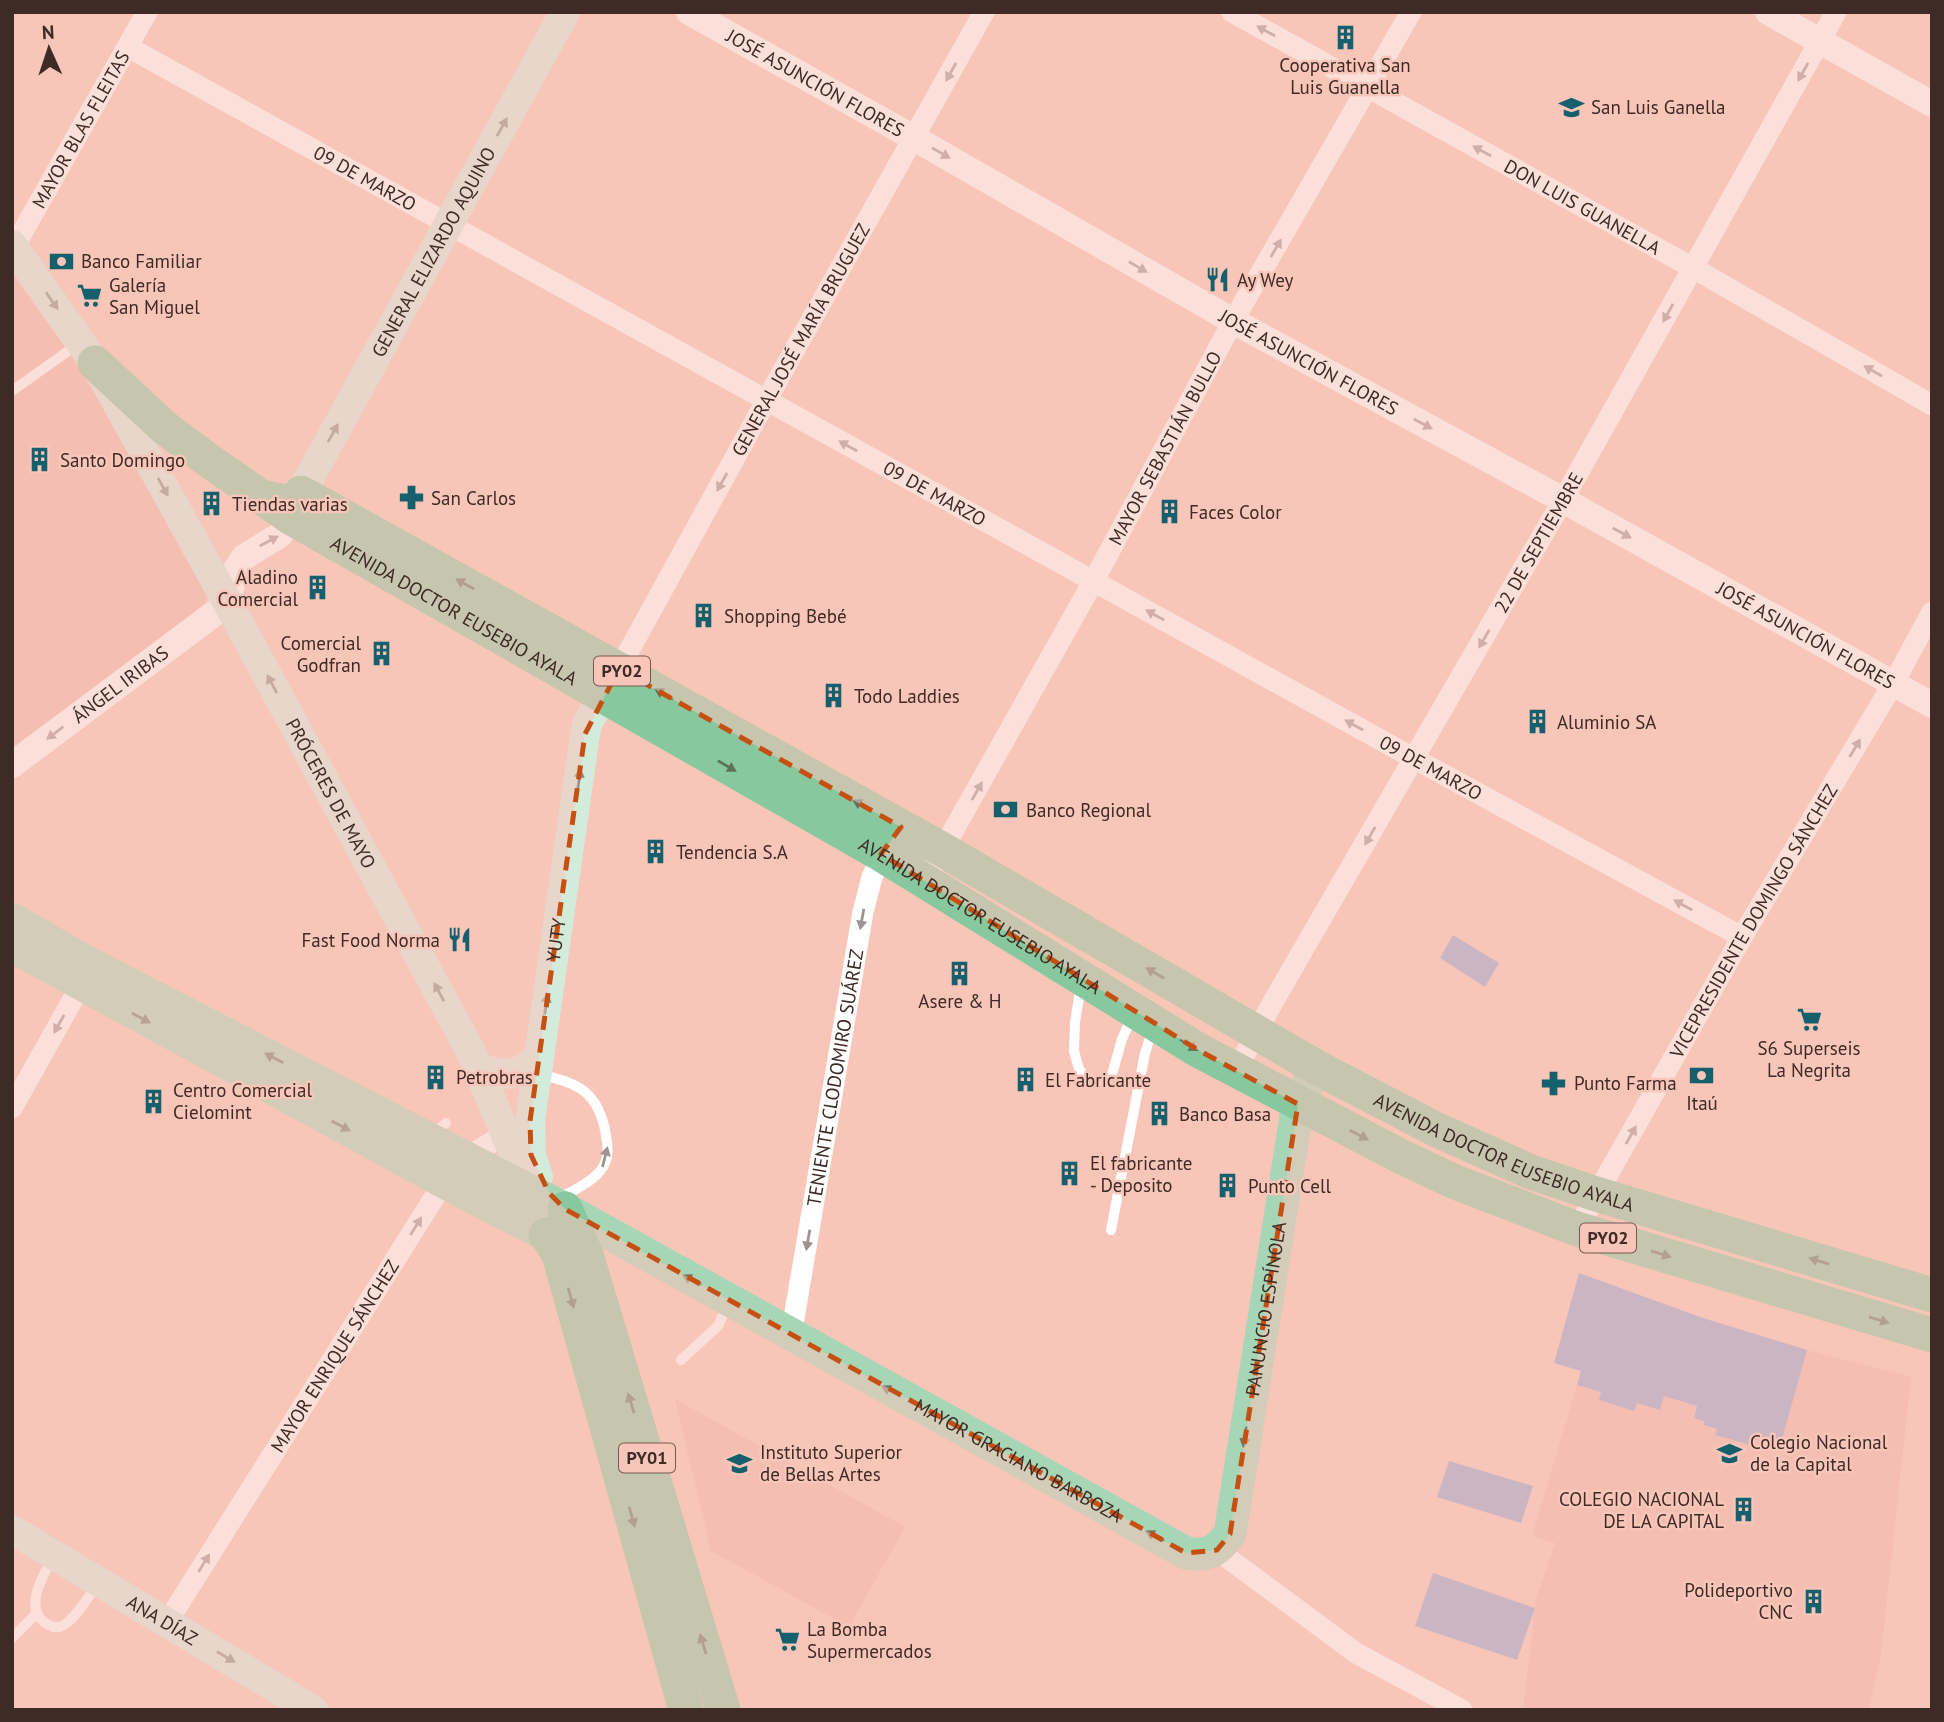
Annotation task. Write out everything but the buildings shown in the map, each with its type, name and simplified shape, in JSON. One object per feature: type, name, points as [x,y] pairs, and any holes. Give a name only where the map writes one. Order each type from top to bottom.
[{"type":"highway","name":"AVENIDA DOCTOR EUSEBIO AYALA","points":[[88,352],[165,428],[260,497],[295,505],[891,840],[943,850],[1316,1068],[1479,1150],[1531,1172],[1932,1295]]},
{"type":"highway","name":"AVENIDA DOCTOR EUSEBIO AYALA","points":[[891,840],[925,881],[1145,1017],[1298,1104],[1455,1182],[1577,1229],[1932,1335]]},
{"type":"highway","name":"PY01","points":[[549,1209],[554,1245],[561,1258],[686,1710]]},
{"type":"highway","name":"PY01","points":[[549,1209],[586,1255],[723,1710]]},
{"type":"main road","name":"GENERAL ELIZARDO AQUINO","points":[[295,505],[565,12]]},
{"type":"main road","name":"PY02","points":[[13,246],[88,352]]},
{"type":"main road","name":"PRÓCERES DE MAYO","points":[[88,352],[475,1063],[483,1094],[518,1128],[549,1209]]},
{"type":"main road","name":"YUTY","points":[[518,1128],[538,1065],[587,724],[612,683]]},
{"type":"main road","points":[[12,919],[86,975],[454,1170],[549,1209]]},
{"type":"main road","points":[[12,946],[86,975],[438,1130],[454,1170],[549,1209]]},
{"type":"main road","points":[[475,1063],[487,1071],[515,1073],[538,1065]]},
{"type":"main road","name":"PANUNCIO ESPÍNOLA","points":[[1217,1550],[1230,1534],[1298,1104],[1316,1068]]},
{"type":"main road","name":"MAYOR GRACIANO BARBOZA","points":[[549,1209],[729,1301],[1186,1553],[1201,1556],[1217,1550]]},
{"type":"main road","name":"ANA DÍAZ","points":[[12,1530],[313,1710]]},
{"type":"main road","points":[[667,1642],[679,1659],[693,1710]]},
{"type":"street","name":"MAYOR BLAS FLEITAS","points":[[13,246],[147,12]]},
{"type":"street","name":"JOSÉ ASUNCIÓN FLORES","points":[[689,12],[1233,321],[1932,705]]},
{"type":"street","name":"GENERAL JOSÉ MARÍA BRUGUEZ","points":[[612,683],[984,12]]},
{"type":"street","name":"DON LUIS GUANELLA","points":[[1232,12],[1693,268],[1932,405]]},
{"type":"street","name":"MAYOR SEBASTIÁN BULLO","points":[[943,850],[1093,582],[1233,321],[1411,12]]},
{"type":"street","points":[[1768,12],[1932,104]]},
{"type":"street","name":"22 DE SEPTIEMBRE","points":[[1236,1070],[1563,500],[1836,12]]},
{"type":"street","name":"09 DE MARZO","points":[[128,47],[1093,582],[1742,937]]},
{"type":"street","points":[[227,604],[233,574],[244,557],[262,544],[273,541],[280,534],[295,505]]},
{"type":"street","name":"ÁNGEL IRIBAS","points":[[12,765],[227,604]]},
{"type":"street","name":"VICEPRESIDENTE DOMINGO SÁNCHEZ","points":[[1577,1229],[1742,937],[1893,684],[1932,612]]},
{"type":"street","name":"TENIENTE CLODOMIRO SUÁREZ","points":[[791,1336],[863,912],[872,877],[891,840]]},
{"type":"street","points":[[925,881],[943,850]]},
{"type":"street","points":[[12,1108],[86,975]]},
{"type":"street","name":"MAYOR ENRIQUE SÁNCHEZ","points":[[168,1621],[454,1170],[518,1128]]},
{"type":"street","points":[[1217,1550],[1356,1653],[1462,1710]]},
{"type":"lane","points":[[12,391],[88,352]]},
{"type":"lane","points":[[1083,979],[1075,1022],[1074,1051],[1079,1069],[1086,1078],[1095,1082],[1106,1080],[1112,1075],[1122,1039],[1145,1017]]},
{"type":"lane","points":[[1111,1230],[1145,1053],[1145,1017]]},
{"type":"lane","points":[[538,1065],[594,1098],[605,1126],[609,1150],[603,1168],[549,1209]]},
{"type":"lane","points":[[681,1360],[718,1326],[729,1301]]},
{"type":"lane","points":[[55,1555],[39,1583],[37,1613],[40,1619],[50,1626],[60,1628],[68,1623],[100,1581]]},
{"type":"lane","points":[[12,1638],[37,1613]]},
{"type":"highlighted area","points":[[619,669],[901,827],[881,854],[1198,1050],[1298,1104],[1230,1534],[1217,1550],[1186,1553],[565,1209],[549,1193],[531,1155],[530,1121],[585,734]]},
{"type":"shaded area","points":[[12,274],[70,354],[140,467],[206,586],[206,599],[199,613],[12,747]]},
{"type":"shaded area","points":[[1453,935],[1499,963],[1485,987],[1440,958]]},
{"type":"shaded area","points":[[1579,1273],[1703,1318],[1807,1350],[1781,1443],[1757,1437],[1754,1446],[1715,1435],[1717,1429],[1694,1418],[1697,1406],[1664,1396],[1660,1410],[1637,1403],[1634,1411],[1599,1400],[1601,1392],[1577,1385],[1581,1371],[1554,1363]]},
{"type":"shaded area","name":"Colegio Nacional de la Capital","points":[[1609,1285],[1807,1350],[1911,1377],[1881,1654],[1869,1710],[1523,1710],[1536,1599],[1555,1543],[1532,1536]]},
{"type":"shaded area","name":"Instituto Superior de Bellas Artes","points":[[675,1399],[905,1527],[849,1627],[711,1551]]},
{"type":"shaded area","points":[[1449,1461],[1533,1486],[1521,1523],[1437,1497]]},
{"type":"shaded area","points":[[1433,1573],[1535,1608],[1517,1660],[1415,1626]]},
{"type":"place","name":"Cooperativa San Luis Guanella","points":[[1345,37]]},
{"type":"place","name":"San Luis Ganella","points":[[1571,107]]},
{"type":"place","name":"Banco Familiar","points":[[61,261]]},
{"type":"place","name":"Ay Wey","points":[[1217,280]]},
{"type":"place","name":"Galería San Miguel","points":[[89,296]]},
{"type":"place","name":"Santo Domingo","points":[[40,460]]},
{"type":"place","name":"San Carlos","points":[[411,498]]},
{"type":"place","name":"Tiendas varias","points":[[212,504]]},
{"type":"place","name":"Faces Color","points":[[1169,512]]},
{"type":"place","name":"Aladino Comercial","points":[[318,588]]},
{"type":"place","name":"Shopping Bebé","points":[[704,616]]},
{"type":"place","name":"Comercial Godfran","points":[[381,654]]},
{"type":"place","name":"Todo Laddies","points":[[834,696]]},
{"type":"place","name":"Aluminio SA","points":[[1537,722]]},
{"type":"place","name":"Banco Regional","points":[[1006,810]]},
{"type":"place","name":"Tendencia S.A","points":[[656,852]]},
{"type":"place","name":"Fast Food Norma","points":[[460,940]]},
{"type":"place","name":"Asere & H","points":[[960,973]]},
{"type":"place","name":"S6 Superseis La Negrita","points":[[1809,1020]]},
{"type":"place","name":"Itaú","points":[[1702,1075]]},
{"type":"place","name":"Petrobras","points":[[436,1077]]},
{"type":"place","name":"El Fabricante","points":[[1025,1080]]},
{"type":"place","name":"Punto Farma","points":[[1554,1083]]},
{"type":"place","name":"Centro Comercial Cielomint","points":[[153,1101]]},
{"type":"place","name":"Banco Basa","points":[[1159,1114]]},
{"type":"place","name":"El fabricante - Deposito","points":[[1070,1174]]},
{"type":"place","name":"Punto Cell","points":[[1228,1186]]},
{"type":"place","name":"Colegio Nacional de la Capital","points":[[1730,1453]]},
{"type":"place","name":"Instituto Superior de Bellas Artes","points":[[740,1463]]},
{"type":"place","name":"COLEGIO NACIONAL DE LA CAPITAL","points":[[1744,1510]]},
{"type":"place","name":"Polideportivo CNC","points":[[1813,1601]]},
{"type":"place","name":"La Bomba Supermercados","points":[[787,1640]]}]
